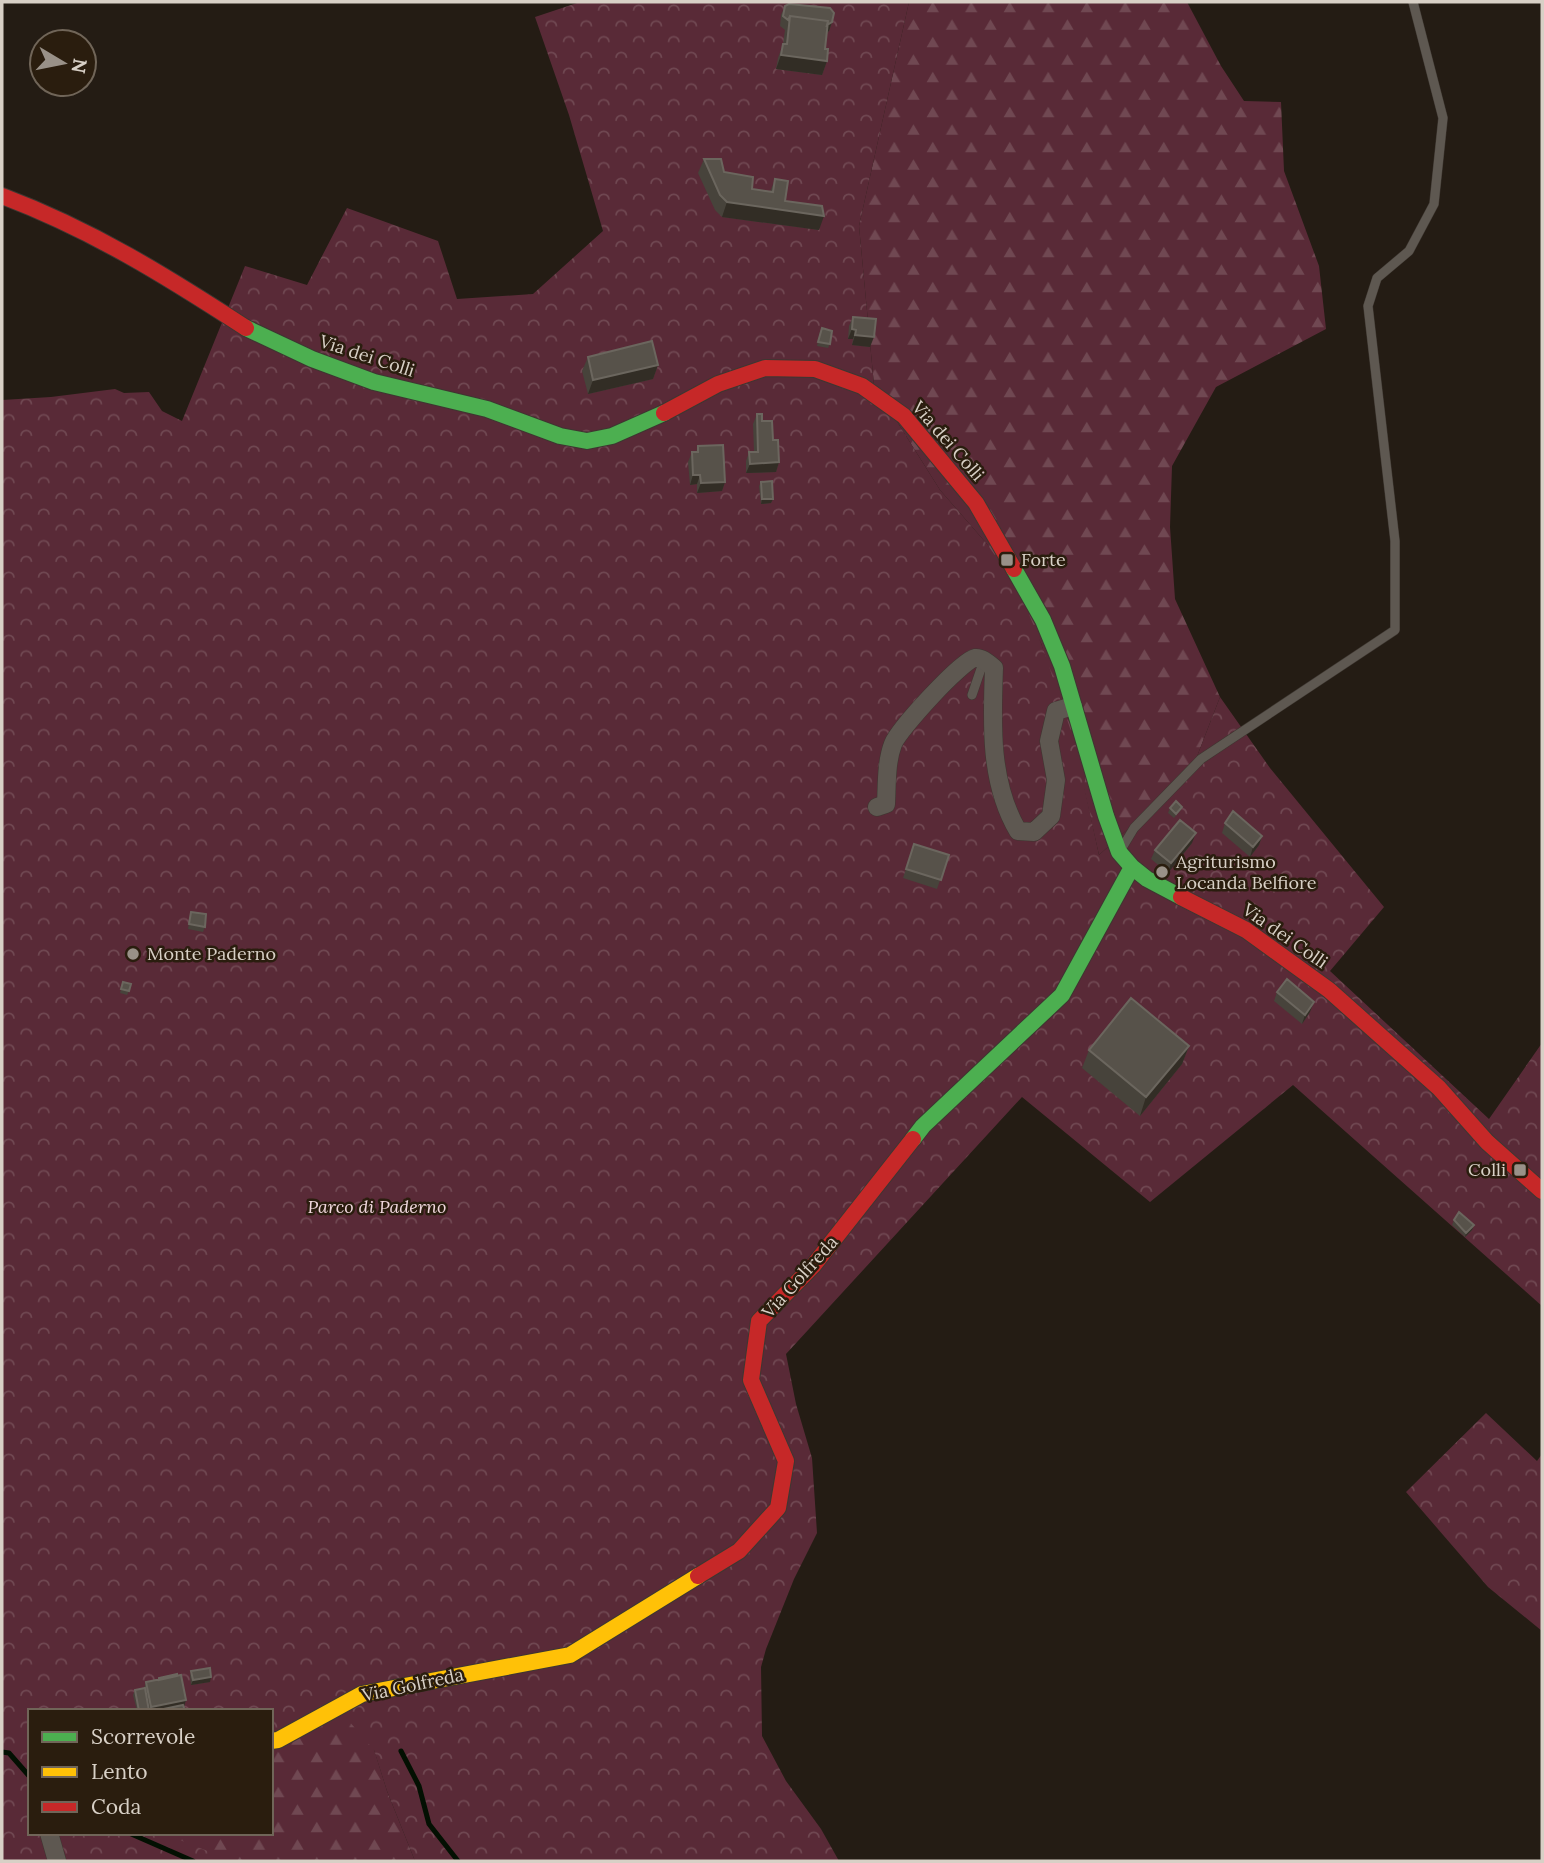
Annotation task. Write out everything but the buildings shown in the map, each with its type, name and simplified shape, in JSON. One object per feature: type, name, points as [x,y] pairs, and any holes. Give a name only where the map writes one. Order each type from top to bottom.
[{"type":"main road","name":"Via dei Colli","points":[[2,196],[104,241],[164,274],[250,330],[312,359],[374,382],[487,409],[561,436],[587,441],[612,436],[638,426],[718,384],[765,368],[816,369],[862,386],[904,416],[976,503],[1043,620],[1062,666],[1119,852],[1147,879],[1246,930],[1301,968],[1439,1088],[1487,1142],[1542,1191]]},
{"type":"main road","name":"Via Golfreda","points":[[273,1741],[362,1694],[570,1654],[739,1551],[778,1508],[786,1461],[751,1380],[759,1321],[813,1266],[923,1126],[1062,995],[1132,867]]},
{"type":"street","points":[[877,807],[886,804],[887,775],[894,743],[960,667],[975,658],[984,660],[994,668],[991,733],[1007,811],[1018,831],[1034,832],[1051,816],[1056,780],[1049,741],[1056,711],[1073,706]]},
{"type":"street","points":[[50,1835],[57,1861]]},
{"type":"lane","points":[[1119,852],[1134,828],[1201,759],[1395,629],[1395,541],[1368,306],[1377,278],[1409,251],[1434,204],[1443,118],[1413,2]]},
{"type":"lane","points":[[972,695],[984,660]]},
{"type":"green space","name":"Parco di Paderno","points":[[580,2],[909,2],[859,226],[874,385],[940,490],[987,544],[1018,588],[1041,643],[1086,775],[1084,786],[1099,855],[1191,772],[1220,697],[1270,768],[1384,907],[1330,971],[1489,1119],[1542,1043],[1542,1306],[1293,1085],[1150,1202],[1022,1097],[786,1354],[796,1404],[812,1458],[817,1533],[794,1579],[761,1667],[762,1736],[786,1781],[821,1829],[839,1861],[415,1861],[374,1750],[342,1713],[273,1743],[273,1709],[28,1709],[28,1835],[167,1835],[233,1861],[2,1861],[2,400],[115,389],[124,393],[149,392],[162,411],[182,421],[245,266],[307,285],[347,208],[438,241],[457,299],[533,294],[603,231],[569,115],[535,17]]},
{"type":"green space","points":[[909,2],[1187,2],[1221,66],[1244,101],[1281,102],[1284,171],[1319,266],[1326,329],[1216,387],[1172,466],[1170,527],[1175,599],[1220,697],[1191,772],[1099,855],[1083,784],[1041,643],[987,544],[940,490],[874,385],[859,226]]},
{"type":"green space","points":[[1486,1413],[1537,1461],[1542,1454],[1542,1631],[1488,1587],[1406,1492]]},
{"type":"green space","points":[[349,1709],[367,1727],[387,1791],[415,1861],[2,1861],[2,1795],[28,1830],[28,1835],[273,1835],[273,1743]]},
{"type":"waterway","points":[[401,1751],[419,1786],[429,1824],[458,1861]]},
{"type":"waterway","points":[[2,1752],[9,1753],[28,1775]]},
{"type":"waterway","points":[[134,1835],[193,1861]]},
{"type":"traffic: fast","points":[[246,328],[312,359],[374,382],[487,409],[560,436],[587,441],[612,436],[664,413]]},
{"type":"traffic: fast","points":[[1014,569],[1043,620],[1062,666],[1119,852],[1147,879],[1181,897]]},
{"type":"traffic: fast","points":[[913,1139],[923,1126],[1062,995],[1132,867]]},
{"type":"traffic: slow","points":[[273,1741],[362,1694],[570,1655],[698,1576]]},
{"type":"traffic: jam","points":[[2,196],[35,209],[128,255],[246,328]]},
{"type":"traffic: jam","points":[[664,413],[718,384],[765,368],[815,369],[862,386],[904,416],[976,503],[1014,569]]},
{"type":"traffic: jam","points":[[1181,897],[1246,930],[1329,990],[1439,1088],[1487,1142],[1542,1191]]},
{"type":"traffic: jam","points":[[698,1576],[739,1551],[778,1508],[786,1461],[751,1380],[759,1321],[813,1266],[913,1139]]},
{"type":"place","name":"Forte","points":[[1007,560]]},
{"type":"place","name":"Agriturismo Locanda Belfiore","points":[[1162,872]]},
{"type":"place","name":"Monte Paderno","points":[[133,954]]},
{"type":"place","name":"Colli","points":[[1520,1170]]}]
